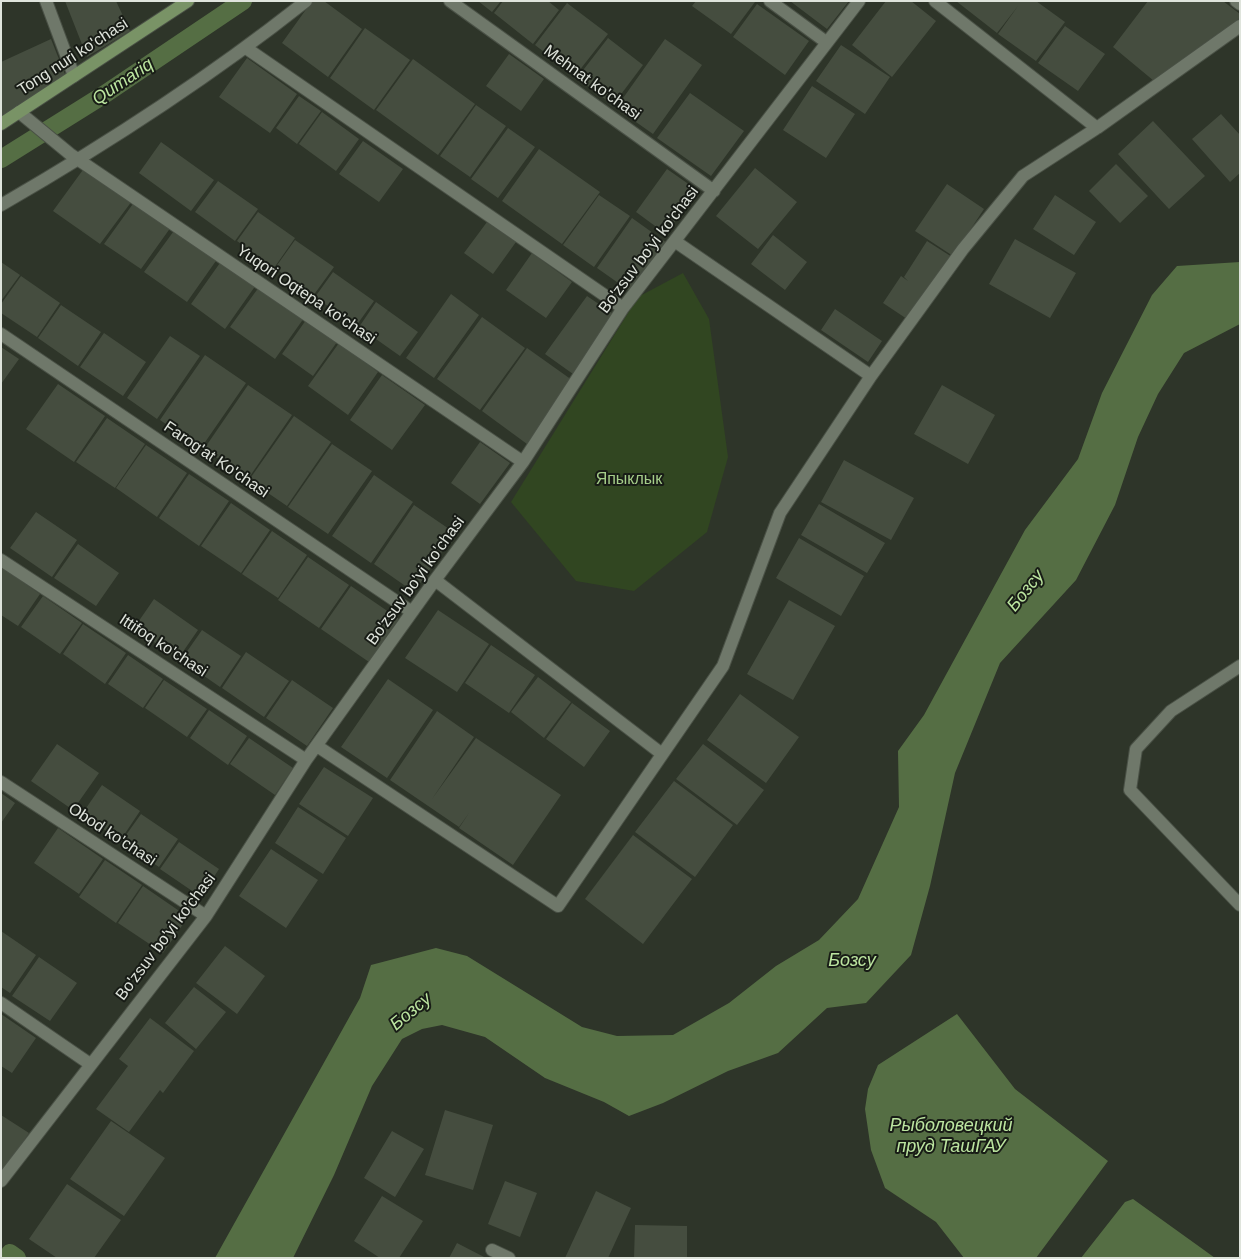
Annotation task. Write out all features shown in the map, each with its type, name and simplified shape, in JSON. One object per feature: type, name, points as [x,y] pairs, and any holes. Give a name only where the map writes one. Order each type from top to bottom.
[{"type":"street","points":[[46,1],[74,76]]},
{"type":"street","name":"Tong nuri ko'chasi","points":[[1,124],[188,1]]},
{"type":"street","points":[[1,205],[246,48],[306,1]]},
{"type":"street","name":"Mehnat ko'chasi","points":[[450,1],[714,191]]},
{"type":"street","points":[[770,1],[826,42]]},
{"type":"street","name":"Bo'zsuv bo'yi ko'chasi","points":[[1,1181],[206,916],[306,760],[318,746],[435,580],[523,462],[624,308],[859,1]]},
{"type":"street","points":[[935,1],[1096,128]]},
{"type":"street","points":[[1236,1],[1240,4]]},
{"type":"street","points":[[318,746],[558,906],[723,666],[780,513],[871,376],[963,249],[1023,176],[1096,128],[1240,26]]},
{"type":"street","points":[[246,48],[624,308]]},
{"type":"street","name":"Yuqori Oqtepa ko'chasi","points":[[19,112],[74,157],[523,462]]},
{"type":"street","points":[[676,242],[871,376]]},
{"type":"street","name":"Farog'at Ko'chasi","points":[[1,334],[412,612]]},
{"type":"street","name":"Ittifoq ko'chasi","points":[[1,560],[306,760]]},
{"type":"street","points":[[435,580],[662,754]]},
{"type":"street","points":[[1240,666],[1172,711],[1136,749],[1130,790],[1240,905]]},
{"type":"street","name":"Obod ko'chasi","points":[[1,782],[206,916]]},
{"type":"street","points":[[1,1003],[90,1064]]},
{"type":"street","points":[[492,1250],[509,1258]]},
{"type":"green space","name":"Япыклык","points":[[683,273],[709,319],[728,457],[707,532],[634,591],[576,581],[511,502],[638,297]]},
{"type":"water","name":"Бозсу","points":[[1240,262],[1240,324],[1184,353],[1158,394],[1138,437],[1115,505],[1076,580],[1000,663],[955,773],[930,886],[911,955],[866,1003],[827,1008],[778,1053],[728,1071],[663,1103],[629,1116],[604,1102],[545,1078],[485,1037],[442,1025],[422,1029],[402,1039],[372,1086],[334,1175],[293,1258],[215,1258],[360,998],[371,965],[436,948],[467,956],[582,1027],[617,1036],[673,1035],[729,1003],[776,966],[819,940],[858,899],[899,807],[898,751],[924,715],[1025,530],[1078,459],[1102,393],[1152,295],[1177,266]]},
{"type":"water","name":"Рыболовецкий пруд ТашГАУ","points":[[957,1014],[1015,1089],[1108,1161],[1036,1258],[964,1258],[936,1222],[885,1188],[871,1150],[865,1109],[868,1089],[878,1065]]},
{"type":"water","points":[[1133,1199],[1215,1258],[1081,1258],[1125,1202]]},
{"type":"building","points":[[65,1],[116,1],[130,31],[87,57]]},
{"type":"building","points":[[312,1],[324,1],[362,29],[328,77],[282,43]]},
{"type":"building","points":[[478,1],[501,1],[492,12]]},
{"type":"building","points":[[503,1],[548,1],[559,10],[533,44],[494,13]]},
{"type":"building","points":[[696,1],[755,2],[731,34],[692,6]]},
{"type":"building","points":[[790,1],[849,1],[827,29]]},
{"type":"building","points":[[886,1],[911,1],[936,21],[892,77],[852,45]]},
{"type":"building","points":[[956,1],[1036,1],[1065,22],[1036,61],[998,34],[1018,6],[997,33]]},
{"type":"building","points":[[1148,1],[1223,1],[1240,14],[1240,18],[1154,81],[1113,47]]},
{"type":"building","points":[[567,3],[608,34],[575,76],[535,45]]},
{"type":"building","points":[[757,4],[809,41],[785,75],[733,37]]},
{"type":"building","points":[[1065,26],[1105,54],[1078,91],[1038,63]]},
{"type":"building","points":[[365,28],[410,60],[374,110],[330,78]]},
{"type":"building","points":[[608,38],[643,65],[613,105],[577,78]]},
{"type":"building","points":[[51,39],[66,77],[1,119],[1,62]]},
{"type":"building","points":[[665,39],[702,65],[653,134],[616,108]]},
{"type":"building","points":[[841,45],[890,77],[865,114],[816,81]]},
{"type":"building","points":[[509,54],[544,79],[521,111],[486,86]]},
{"type":"building","points":[[247,58],[297,94],[270,133],[219,97]]},
{"type":"building","points":[[413,59],[475,104],[438,155],[376,110]]},
{"type":"building","points":[[812,86],[855,114],[826,158],[783,130]]},
{"type":"building","points":[[690,93],[744,131],[711,176],[657,138]]},
{"type":"building","points":[[299,96],[321,111],[297,144],[276,128]]},
{"type":"building","points":[[476,105],[506,126],[470,177],[440,156]]},
{"type":"building","points":[[322,112],[359,139],[336,171],[299,144]]},
{"type":"building","points":[[1221,114],[1240,135],[1240,173],[1230,182],[1192,139]]},
{"type":"building","points":[[1153,121],[1205,176],[1169,209],[1118,154]]},
{"type":"building","points":[[508,128],[535,147],[498,198],[471,179]]},
{"type":"building","points":[[363,141],[403,169],[379,202],[339,174]]},
{"type":"building","points":[[161,142],[214,180],[191,211],[139,173]]},
{"type":"building","points":[[539,149],[600,192],[562,244],[502,201]]},
{"type":"building","points":[[1116,164],[1148,196],[1120,223],[1089,191]]},
{"type":"building","points":[[85,167],[132,201],[100,244],[53,211]]},
{"type":"building","points":[[755,168],[797,202],[758,249],[716,216]]},
{"type":"building","points":[[667,169],[697,190],[666,234],[636,212]]},
{"type":"building","points":[[218,181],[258,209],[235,241],[195,212]]},
{"type":"building","points":[[947,184],[984,209],[953,256],[915,231]]},
{"type":"building","points":[[599,195],[630,216],[594,267],[563,245]]},
{"type":"building","points":[[1055,195],[1096,222],[1074,255],[1033,229]]},
{"type":"building","points":[[135,201],[171,227],[141,269],[104,244]]},
{"type":"building","points":[[258,212],[295,238],[274,268],[237,241]]},
{"type":"building","points":[[632,218],[667,243],[631,292],[597,268]]},
{"type":"building","points":[[487,222],[516,242],[493,274],[464,253]]},
{"type":"building","points":[[176,228],[218,258],[187,302],[144,272]]},
{"type":"building","points":[[773,235],[807,262],[785,290],[751,264]]},
{"type":"building","points":[[1015,239],[1076,273],[1050,318],[989,284]]},
{"type":"building","points":[[295,240],[334,267],[313,296],[275,268]]},
{"type":"building","points":[[927,241],[952,257],[910,321],[883,303],[901,276],[908,281],[904,277]]},
{"type":"building","points":[[532,253],[572,282],[546,318],[506,290]]},
{"type":"building","points":[[222,260],[256,285],[225,329],[191,304]]},
{"type":"building","points":[[1,262],[20,275],[1,301]]},
{"type":"building","points":[[333,272],[374,301],[356,326],[315,297]]},
{"type":"building","points":[[21,276],[60,303],[37,337],[1,313],[1,304]]},
{"type":"building","points":[[259,287],[304,318],[275,359],[230,327]]},
{"type":"building","points":[[451,294],[479,315],[434,378],[406,358]]},
{"type":"building","points":[[587,296],[615,315],[573,374],[545,354]]},
{"type":"building","points":[[376,302],[418,332],[400,356],[359,327]]},
{"type":"building","points":[[61,305],[101,332],[78,366],[38,338]]},
{"type":"building","points":[[835,309],[882,341],[868,362],[821,330]]},
{"type":"building","points":[[482,317],[525,348],[480,410],[437,379]]},
{"type":"building","points":[[306,320],[337,342],[313,376],[282,354]]},
{"type":"building","points":[[104,333],[146,362],[123,396],[80,367]]},
{"type":"building","points":[[170,336],[200,356],[157,419],[127,398]]},
{"type":"building","points":[[339,343],[378,372],[348,415],[308,386]]},
{"type":"building","points":[[1,347],[19,359],[1,384]]},
{"type":"building","points":[[527,348],[572,380],[527,444],[482,411]]},
{"type":"building","points":[[205,355],[246,383],[201,448],[160,420]]},
{"type":"building","points":[[382,375],[425,405],[392,450],[350,420]]},
{"type":"building","points":[[58,384],[105,416],[74,462],[26,429]]},
{"type":"building","points":[[248,385],[292,415],[248,479],[204,449]]},
{"type":"building","points":[[942,385],[995,415],[968,464],[914,434]]},
{"type":"building","points":[[294,416],[331,442],[287,506],[249,480]]},
{"type":"building","points":[[107,418],[145,444],[115,488],[76,462]]},
{"type":"building","points":[[480,442],[510,463],[480,504],[451,483]]},
{"type":"building","points":[[332,444],[372,471],[328,534],[288,507]]},
{"type":"building","points":[[146,445],[187,473],[157,517],[116,488]]},
{"type":"building","points":[[844,460],[914,498],[891,540],[821,502]]},
{"type":"building","points":[[189,474],[229,501],[199,546],[159,518]]},
{"type":"building","points":[[374,475],[413,502],[371,563],[332,536]]},
{"type":"building","points":[[231,503],[270,530],[241,573],[201,546]]},
{"type":"building","points":[[819,504],[885,543],[867,573],[801,535]]},
{"type":"building","points":[[414,505],[455,533],[414,592],[374,564]]},
{"type":"building","points":[[36,512],[77,540],[52,577],[10,548]]},
{"type":"building","points":[[272,531],[307,555],[278,598],[242,574]]},
{"type":"building","points":[[799,538],[864,576],[841,616],[776,578]]},
{"type":"building","points":[[78,544],[119,573],[96,606],[54,578]]},
{"type":"building","points":[[308,557],[349,585],[319,628],[278,600]]},
{"type":"building","points":[[1,567],[40,594],[18,626],[1,615]]},
{"type":"building","points":[[351,586],[399,619],[369,662],[321,629]]},
{"type":"building","points":[[43,596],[82,623],[60,654],[21,627]]},
{"type":"building","points":[[154,599],[198,630],[178,659],[134,628]]},
{"type":"building","points":[[789,600],[835,626],[793,700],[747,674]]},
{"type":"building","points":[[438,610],[489,644],[457,692],[405,658]]},
{"type":"building","points":[[83,624],[126,653],[105,684],[63,654]]},
{"type":"building","points":[[202,630],[241,656],[220,687],[181,660]]},
{"type":"building","points":[[491,645],[535,675],[509,713],[465,683]]},
{"type":"building","points":[[246,652],[289,681],[264,717],[222,688]]},
{"type":"building","points":[[128,655],[163,679],[143,708],[108,684]]},
{"type":"building","points":[[538,677],[571,702],[544,738],[511,712]]},
{"type":"building","points":[[388,679],[433,710],[387,778],[341,747]]},
{"type":"building","points":[[164,680],[207,709],[187,737],[145,708]]},
{"type":"building","points":[[292,680],[333,708],[307,746],[266,718]]},
{"type":"building","points":[[740,694],[799,737],[766,783],[707,740]]},
{"type":"building","points":[[572,703],[610,731],[584,767],[546,739]]},
{"type":"building","points":[[209,710],[247,736],[228,765],[190,738]]},
{"type":"building","points":[[437,711],[474,737],[432,799],[476,738],[561,795],[513,865],[459,828],[469,813],[459,827],[390,780]]},
{"type":"building","points":[[249,738],[293,768],[275,795],[230,764]]},
{"type":"building","points":[[57,744],[99,773],[73,810],[31,781]]},
{"type":"building","points":[[703,744],[764,790],[737,825],[676,779]]},
{"type":"building","points":[[324,767],[373,798],[348,836],[299,804]]},
{"type":"building","points":[[674,781],[733,825],[695,877],[635,832]]},
{"type":"building","points":[[102,785],[140,811],[120,841],[82,814]]},
{"type":"building","points":[[1,793],[15,803],[1,823]]},
{"type":"building","points":[[298,807],[346,838],[323,874],[275,843]]},
{"type":"building","points":[[141,814],[178,839],[159,867],[121,842]]},
{"type":"building","points":[[58,828],[103,859],[79,894],[34,863]]},
{"type":"building","points":[[633,835],[692,879],[643,944],[585,899]]},
{"type":"building","points":[[179,842],[219,869],[201,897],[160,869]]},
{"type":"building","points":[[271,849],[318,880],[286,928],[239,896]]},
{"type":"building","points":[[105,860],[142,885],[116,923],[79,897]]},
{"type":"building","points":[[143,886],[188,917],[163,953],[118,923]]},
{"type":"building","points":[[1,931],[36,955],[10,993],[1,987]]},
{"type":"building","points":[[225,946],[265,976],[237,1014],[196,983]]},
{"type":"building","points":[[39,957],[77,983],[50,1021],[12,996]]},
{"type":"building","points":[[194,987],[226,1012],[196,1049],[165,1023]]},
{"type":"building","points":[[1,1014],[36,1038],[12,1073],[1,1066]]},
{"type":"building","points":[[150,1018],[194,1051],[163,1093],[160,1090],[129,1132],[96,1109],[128,1066],[119,1059]]},
{"type":"building","points":[[445,1110],[493,1125],[473,1190],[425,1175]]},
{"type":"building","points":[[1,1115],[29,1133],[1,1175]]},
{"type":"building","points":[[111,1121],[165,1158],[124,1216],[70,1179]]},
{"type":"building","points":[[392,1131],[424,1149],[395,1197],[364,1178]]},
{"type":"building","points":[[505,1181],[537,1193],[520,1237],[488,1224]]},
{"type":"building","points":[[67,1184],[121,1220],[94,1258],[57,1258],[29,1239]]},
{"type":"building","points":[[596,1191],[631,1208],[608,1258],[565,1258]]},
{"type":"building","points":[[382,1196],[423,1221],[399,1258],[380,1258],[354,1241]]},
{"type":"building","points":[[635,1225],[687,1226],[687,1258],[634,1258]]},
{"type":"building","points":[[457,1243],[486,1258],[449,1258]]},
{"type":"waterway","name":"Qumariq","points":[[1,159],[105,94],[243,1]]},
{"type":"waterway","points":[[10,1253],[17,1258]]}]
